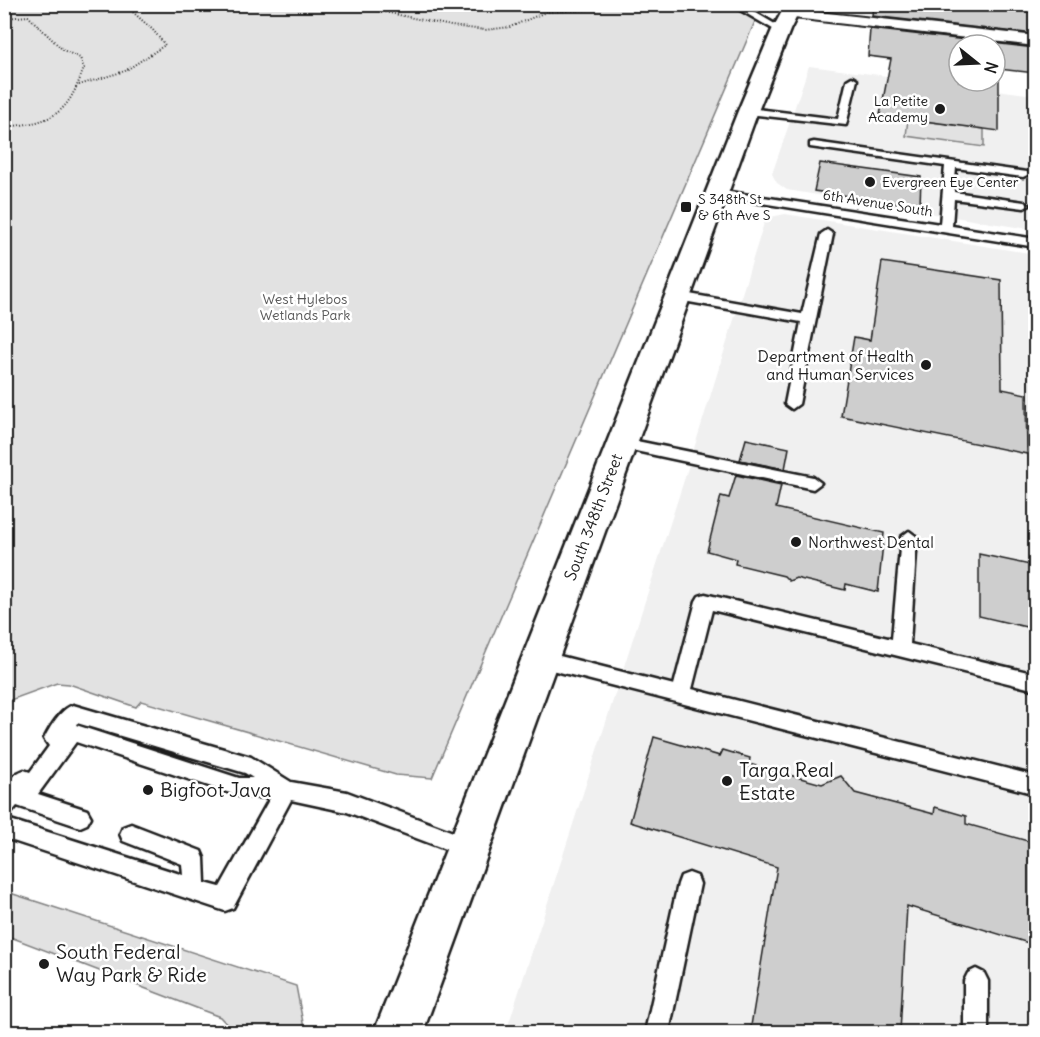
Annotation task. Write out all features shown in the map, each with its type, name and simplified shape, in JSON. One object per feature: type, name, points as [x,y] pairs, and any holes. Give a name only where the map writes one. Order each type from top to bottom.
[{"type":"main road","name":"South 348th Street","points":[[398,1032],[748,111],[789,16]]},
{"type":"street","points":[[789,16],[1035,42]]},
{"type":"lane","points":[[734,4],[789,16]]},
{"type":"lane","points":[[748,111],[842,123],[852,80]]},
{"type":"lane","points":[[814,145],[1023,174]]},
{"type":"lane","points":[[946,229],[951,164]]},
{"type":"lane","name":"6th Avenue South","points":[[717,193],[1035,243]]},
{"type":"lane","points":[[948,195],[1024,205]]},
{"type":"lane","points":[[792,404],[827,234]]},
{"type":"lane","points":[[678,296],[808,319]]},
{"type":"lane","points":[[622,443],[813,483]]},
{"type":"lane","points":[[900,649],[909,537]]},
{"type":"lane","points":[[681,695],[705,601],[1035,682]]},
{"type":"lane","points":[[540,658],[1035,785]]},
{"type":"lane","points":[[4,806],[73,713],[251,766],[286,790]]},
{"type":"lane","points":[[80,817],[22,798],[72,732],[239,787],[286,790],[347,802],[469,848]]},
{"type":"lane","points":[[4,828],[194,888],[225,900],[286,790]]},
{"type":"lane","points":[[131,834],[193,858],[194,888]]},
{"type":"lane","points":[[657,1032],[689,884]]},
{"type":"lane","points":[[976,981],[976,1032]]},
{"type":"path","points":[[79,85],[111,76],[165,45],[153,30],[124,4]]},
{"type":"path","points":[[347,4],[451,26],[485,30],[510,27],[546,12],[589,10],[585,4]]},
{"type":"path","points":[[4,18],[28,16],[63,50],[80,58],[84,68],[79,85],[70,102],[59,114],[43,123],[4,127]]},
{"type":"shaded area","points":[[809,66],[947,84],[947,93],[1007,91],[1035,95],[1035,230],[787,190],[777,183],[772,174]]},
{"type":"shaded area","points":[[785,214],[1035,254],[1035,1032],[506,1032],[687,471],[764,223],[771,217]]},
{"type":"green space","name":"West Hylebos Wetlands Park","points":[[4,5],[762,5],[432,778],[396,775],[141,701],[136,707],[69,684],[57,683],[5,702]]},
{"type":"green space","points":[[908,119],[984,129],[984,147],[906,136]]},
{"type":"green space","points":[[4,891],[296,986],[304,1028],[302,1032],[234,1032],[220,1017],[5,935]]},
{"type":"building","points":[[873,4],[988,4],[1035,13],[1035,34],[872,16]]},
{"type":"building","points":[[870,29],[947,38],[947,93],[999,93],[999,131],[880,115],[891,59],[868,56]]},
{"type":"building","points":[[1007,45],[1035,48],[1035,73],[1007,70]]},
{"type":"building","name":"Evergreen Eye Center","points":[[820,163],[921,177],[920,206],[814,191]]},
{"type":"building","name":"Department of Health and Human Services","points":[[882,262],[1001,280],[1002,389],[1026,394],[1027,454],[841,416],[854,337],[870,340]]},
{"type":"building","points":[[746,439],[789,448],[785,469],[740,460]]},
{"type":"building","name":"Northwest Dental","points":[[736,475],[781,485],[776,508],[884,533],[878,592],[846,584],[845,590],[796,578],[789,581],[784,576],[735,564],[736,559],[707,551],[721,496],[729,498]]},
{"type":"building","points":[[979,554],[1035,566],[1035,629],[979,616]]},
{"type":"building","points":[[654,737],[720,756],[723,750],[750,758],[749,764],[822,784],[841,776],[855,793],[934,814],[935,807],[966,816],[966,824],[1035,843],[1035,945],[907,906],[900,1032],[750,1032],[777,867],[630,822]]},
{"type":"place","name":"La Petite Academy","points":[[940,109]]},
{"type":"place","name":"Evergreen Eye Center","points":[[870,182]]},
{"type":"place","name":"S 348th St & 6th Ave S","points":[[686,207]]},
{"type":"place","name":"Department of Health and Human Services","points":[[926,365]]},
{"type":"place","name":"Northwest Dental","points":[[796,542]]},
{"type":"place","name":"Targa Real Estate","points":[[727,781]]},
{"type":"place","name":"Bigfoot Java","points":[[148,790]]},
{"type":"place","name":"South Federal Way Park & Ride","points":[[44,964]]}]
